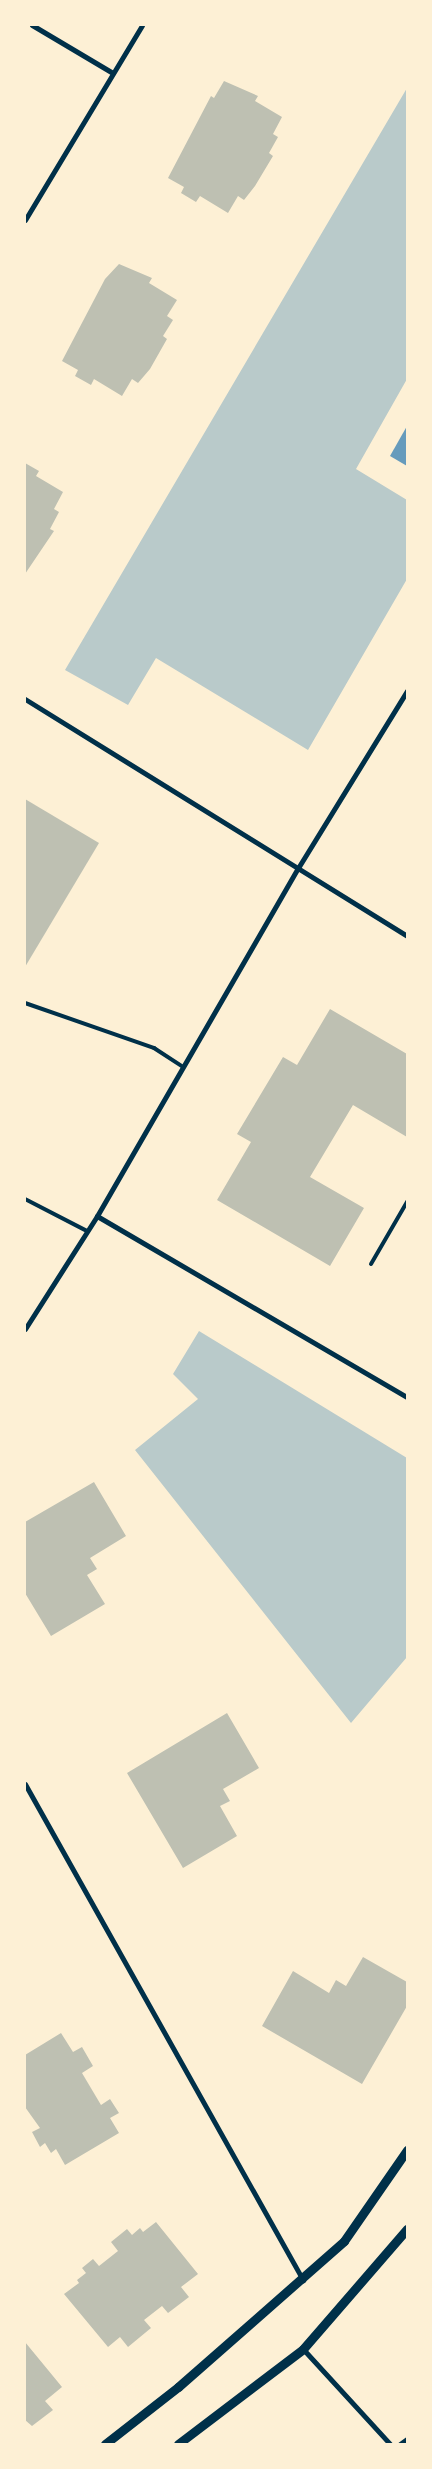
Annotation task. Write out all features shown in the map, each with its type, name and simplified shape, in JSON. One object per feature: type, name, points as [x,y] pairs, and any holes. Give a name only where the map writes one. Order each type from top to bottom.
[{"type":"street","points":[[32,25],[114,73]]},
{"type":"street","points":[[25,220],[142,25]]},
{"type":"street","points":[[25,1329],[97,1216],[298,868],[407,691]]},
{"type":"street","points":[[25,699],[407,936]]},
{"type":"street","points":[[97,1216],[407,1397]]},
{"type":"street","points":[[25,1784],[303,2281]]},
{"type":"street","points":[[105,2444],[303,2281],[344,2241],[407,2150]]},
{"type":"street","points":[[178,2444],[303,2349],[407,2229]]},
{"type":"street","points":[[303,2349],[390,2444]]},
{"type":"street","points":[[400,2444],[407,2438]]},
{"type":"lane","points":[[25,1003],[154,1048],[183,1068]]},
{"type":"lane","points":[[25,1199],[87,1231]]},
{"type":"lane","points":[[371,1264],[407,1202]]},
{"type":"shaded area","points":[[407,88],[407,379],[356,469],[407,500],[407,579],[308,750],[156,658],[128,705],[65,670]]},
{"type":"shaded area","points":[[199,1331],[407,1458],[407,1657],[351,1723],[135,1450],[198,1399],[173,1374]]},
{"type":"water","points":[[407,426],[407,466],[390,456]]},
{"type":"building","points":[[224,81],[258,96],[255,101],[282,117],[273,134],[278,137],[269,153],[273,156],[244,200],[238,196],[228,213],[200,196],[196,202],[181,193],[184,187],[168,178],[211,96],[214,98]]},
{"type":"building","points":[[119,264],[152,278],[149,283],[177,300],[167,316],[173,320],[163,336],[167,339],[150,369],[138,383],[132,379],[122,396],[94,379],[91,385],[75,376],[78,370],[62,361],[105,279]]},
{"type":"building","points":[[25,463],[39,471],[36,476],[63,492],[54,509],[59,512],[50,529],[54,531],[25,574]]},
{"type":"building","points":[[25,799],[99,843],[25,967]]},
{"type":"building","points":[[330,1009],[407,1054],[407,1137],[353,1105],[310,1177],[364,1208],[330,1266],[217,1200],[251,1142],[237,1134],[283,1057],[297,1065]]},
{"type":"building","points":[[94,1482],[126,1536],[90,1558],[97,1569],[87,1575],[105,1604],[51,1636],[25,1593],[25,1522]]},
{"type":"building","points":[[227,1713],[259,1768],[223,1789],[230,1801],[220,1806],[237,1836],[183,1868],[127,1773]]},
{"type":"building","points":[[363,1957],[407,1982],[407,2006],[362,2084],[262,2026],[293,1971],[329,1993],[336,1980],[346,1986]]},
{"type":"building","points":[[61,2033],[73,2052],[82,2047],[93,2066],[82,2073],[101,2105],[110,2099],[119,2113],[110,2118],[119,2133],[65,2165],[56,2149],[51,2153],[45,2143],[40,2147],[32,2132],[40,2128],[25,2107],[25,2055]]},
{"type":"building","points":[[156,2222],[198,2274],[181,2287],[189,2297],[168,2313],[162,2306],[144,2320],[151,2328],[128,2347],[120,2337],[108,2347],[64,2294],[79,2283],[77,2280],[86,2273],[82,2268],[93,2259],[99,2266],[118,2251],[111,2242],[127,2229],[132,2235],[140,2228],[143,2232]]},
{"type":"building","points":[[25,2342],[62,2387],[45,2401],[53,2410],[32,2426],[25,2420]]}]
